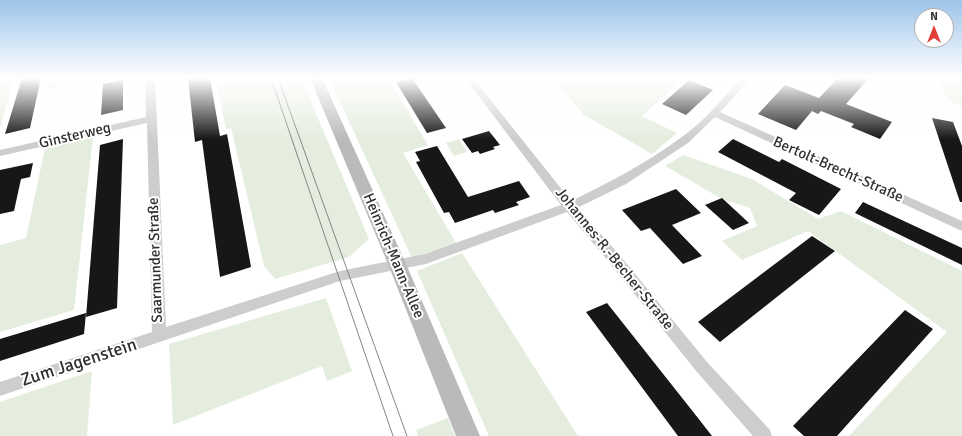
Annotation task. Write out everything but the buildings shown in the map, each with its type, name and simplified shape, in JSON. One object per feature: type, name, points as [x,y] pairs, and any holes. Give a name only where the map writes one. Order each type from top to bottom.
[{"type":"main road","name":"Heinrich-Mann-Allee","points":[[325,98],[397,264],[468,436]]},
{"type":"street","name":"Saarmunder Straße","points":[[150,98],[159,337],[340,276],[426,259],[569,207],[622,181],[684,140],[728,98]]},
{"type":"street","name":"Johannes-R.-Becher-Straße","points":[[485,98],[569,207],[613,257],[702,367],[764,436]]},
{"type":"street","name":"Bertolt-Brecht-Straße","points":[[714,113],[962,226]]},
{"type":"street","name":"Ginsterweg","points":[[0,153],[151,119]]},
{"type":"street","name":"Zum Jagenstein","points":[[0,389],[159,337]]},
{"type":"shaded area","points":[[0,98],[8,98],[0,128]]},
{"type":"shaded area","points":[[220,98],[310,98],[369,239],[349,257],[275,279],[264,266],[231,128],[226,129]]},
{"type":"shaded area","points":[[338,98],[400,98],[428,145],[403,153],[456,243],[412,258]]},
{"type":"shaded area","points":[[570,98],[662,98],[642,116],[677,133],[652,154],[584,115]]},
{"type":"shaded area","points":[[948,98],[962,98],[962,106],[952,103]]},
{"type":"shaded area","points":[[93,137],[74,310],[0,332],[0,245],[26,238],[45,148]]},
{"type":"shaded area","points":[[459,139],[467,152],[454,156],[446,143]]},
{"type":"shaded area","points":[[683,155],[752,179],[818,219],[841,211],[962,271],[962,436],[849,436],[947,332],[808,231],[742,260],[722,241],[757,226],[750,208],[722,199],[665,166]]},
{"type":"shaded area","points":[[462,253],[578,436],[489,436],[417,271]]},
{"type":"shaded area","points":[[326,298],[352,371],[327,381],[322,366],[173,425],[169,344]]},
{"type":"shaded area","points":[[92,371],[87,436],[0,436],[0,402]]},
{"type":"shaded area","points":[[448,418],[455,436],[418,436],[416,430]]},
{"type":"tram line","points":[[278,98],[393,436]]},
{"type":"tram line","points":[[285,98],[407,436]]}]
